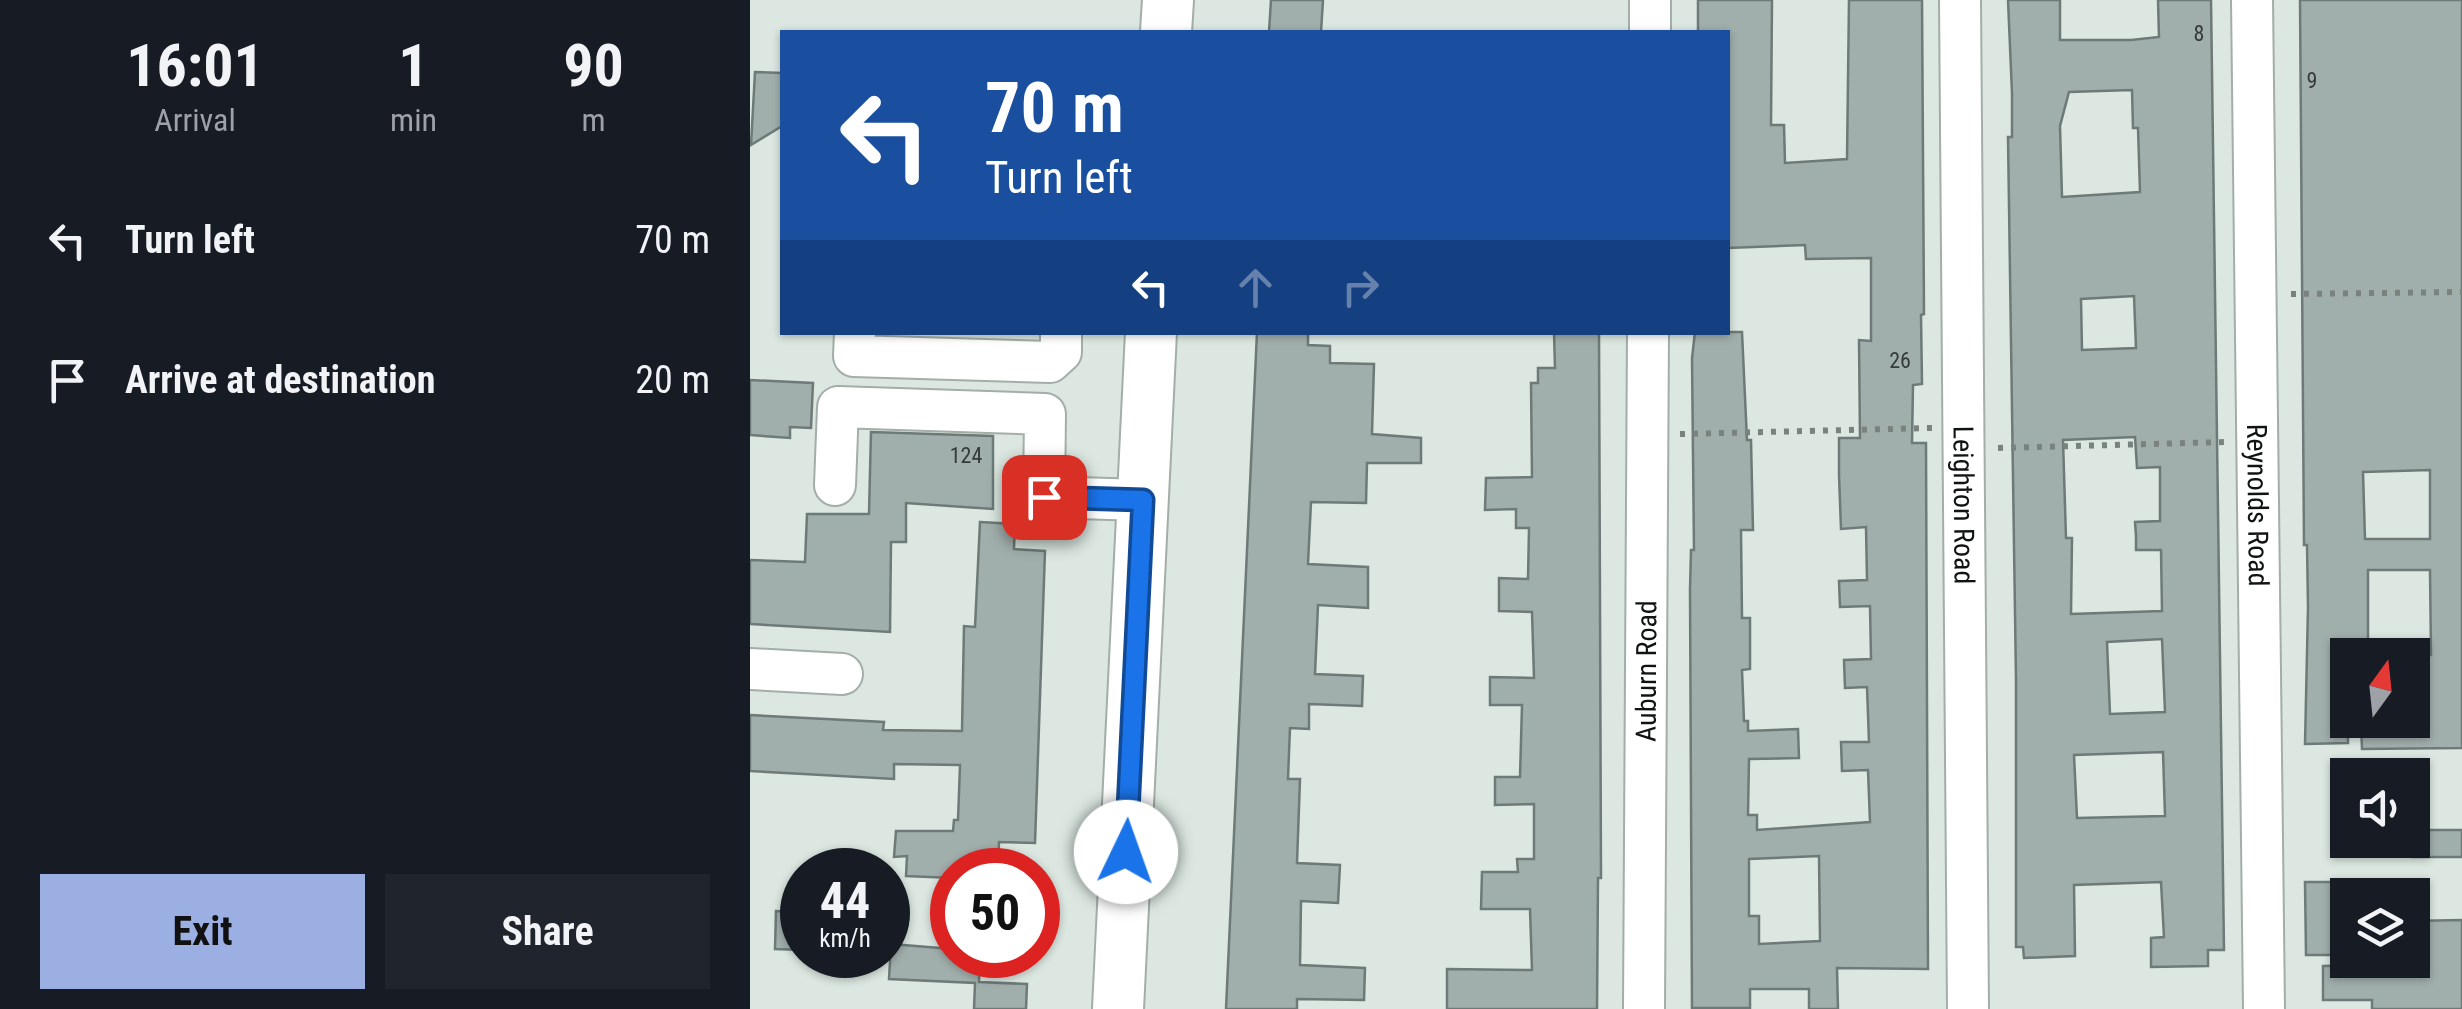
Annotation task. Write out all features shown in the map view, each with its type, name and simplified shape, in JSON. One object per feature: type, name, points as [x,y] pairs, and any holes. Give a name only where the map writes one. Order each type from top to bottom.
[{"type":"main road","points":[[1166,30],[1168,0]]},
{"type":"main road","points":[[1118,1009],[1152,335]]},
{"type":"street","points":[[1650,0],[1650,30]]},
{"type":"street","name":"Leighton Road","points":[[1960,0],[1968,1009]]},
{"type":"street","name":"Reynolds Road","points":[[2252,0],[2264,1009]]},
{"type":"street","points":[[855,335],[854,356],[1050,362],[1061,352],[1062,335]]},
{"type":"street","name":"Auburn Road","points":[[1644,1009],[1648,335]]},
{"type":"street","points":[[836,485],[838,407],[1046,414],[1044,497],[1143,500]]},
{"type":"street","points":[[750,670],[842,674]]},
{"type":"path","points":[[2255,294],[2462,292]]},
{"type":"path","points":[[1647,434],[2257,441]]},
{"type":"building","points":[[1271,0],[1323,0],[1321,30],[1269,30]]},
{"type":"building","points":[[1698,0],[1772,0],[1771,125],[1784,125],[1785,163],[1847,159],[1849,0],[1922,0],[1924,314],[1922,384],[1913,385],[1912,443],[1926,443],[1928,969],[1837,968],[1838,1009],[1809,1009],[1809,989],[1750,989],[1750,1008],[1692,1008],[1690,590],[1694,550],[1695,335],[1742,332],[1753,530],[1741,530],[1742,618],[1750,618],[1750,669],[1742,670],[1744,721],[1748,721],[1748,731],[1798,729],[1799,758],[1749,759],[1748,815],[1757,815],[1757,830],[1870,822],[1868,770],[1842,771],[1841,742],[1869,742],[1867,687],[1845,688],[1844,660],[1871,659],[1870,606],[1840,607],[1839,581],[1867,580],[1866,527],[1841,529],[1839,438],[1860,438],[1859,340],[1871,341],[1871,258],[1806,259],[1805,245],[1730,248],[1730,30],[1698,30]],"holes":[[[1819,856],[1820,941],[1759,944],[1759,916],[1749,916],[1749,859]]]},
{"type":"building","points":[[2008,0],[2060,0],[2060,40],[2131,40],[2159,37],[2158,0],[2211,0],[2224,950],[2208,950],[2208,966],[2151,967],[2151,938],[2164,937],[2161,882],[2074,885],[2075,956],[2024,958],[2023,947],[2016,947],[2008,137],[2012,137]],"holes":[[[2132,90],[2133,128],[2138,128],[2140,192],[2062,197],[2060,126],[2069,92]],[[2134,296],[2136,348],[2082,350],[2081,299]],[[2135,437],[2137,468],[2160,467],[2160,521],[2135,522],[2136,550],[2161,550],[2162,611],[2071,614],[2072,538],[2066,538],[2063,440]],[[2162,639],[2165,712],[2110,714],[2107,642]],[[2163,752],[2165,816],[2077,818],[2074,755]]]},
{"type":"building","points":[[2300,0],[2462,0],[2462,748],[2362,749],[2362,738],[2430,738],[2430,570],[2368,570],[2368,638],[2330,638],[2330,738],[2348,738],[2348,743],[2305,744],[2307,545]],"holes":[[[2430,470],[2430,539],[2365,539],[2363,472]]]},
{"type":"building","points":[[755,72],[780,73],[780,127],[751,145]]},
{"type":"building","points":[[1257,335],[1308,335],[1308,345],[1330,346],[1330,363],[1374,364],[1372,434],[1421,438],[1421,463],[1367,463],[1366,503],[1311,502],[1308,564],[1368,567],[1368,608],[1318,605],[1315,674],[1363,676],[1362,706],[1309,704],[1309,729],[1290,728],[1288,779],[1300,779],[1297,863],[1340,865],[1338,903],[1301,901],[1300,965],[1365,968],[1364,1000],[1297,999],[1297,1009],[1226,1009]]},
{"type":"building","points":[[1554,335],[1599,335],[1601,878],[1597,1009],[1447,1009],[1447,969],[1532,970],[1530,909],[1481,909],[1482,872],[1518,872],[1517,859],[1534,859],[1534,804],[1495,805],[1495,777],[1520,777],[1522,705],[1490,705],[1490,677],[1534,678],[1532,612],[1499,611],[1499,578],[1528,579],[1529,528],[1516,528],[1516,509],[1485,510],[1486,478],[1532,477],[1531,383],[1538,383],[1538,368],[1555,368]]},
{"type":"building","points":[[750,380],[813,383],[811,428],[790,427],[790,438],[750,435]]},
{"type":"building","points":[[871,432],[993,436],[993,509],[906,503],[906,542],[891,542],[890,632],[750,624],[750,560],[805,562],[807,514],[869,514]]},
{"type":"building","points":[[980,522],[1015,524],[1014,549],[1045,551],[1035,843],[999,842],[999,848],[930,848],[930,877],[910,876],[910,848],[895,848],[896,831],[953,831],[954,820],[958,820],[960,765],[894,764],[894,779],[750,771],[750,715],[884,722],[883,730],[962,731],[964,626],[975,627]]},
{"type":"building","points":[[2430,830],[2462,830],[2462,857],[2430,857]]},
{"type":"building","points":[[2305,882],[2330,882],[2330,955],[2306,955]]},
{"type":"building","points":[[776,911],[780,911],[780,949],[775,949]]},
{"type":"building","points":[[2462,920],[2462,1009],[2372,1009],[2372,1000],[2323,1000],[2323,966],[2330,966],[2330,978],[2430,978],[2430,921]]},
{"type":"building","points":[[910,946],[930,947],[930,978],[979,978],[979,982],[1027,984],[1026,1009],[974,1009],[975,983],[889,979],[910,978]]},
{"type":"route","points":[[1044,497],[1143,500],[1126,852]]}]
